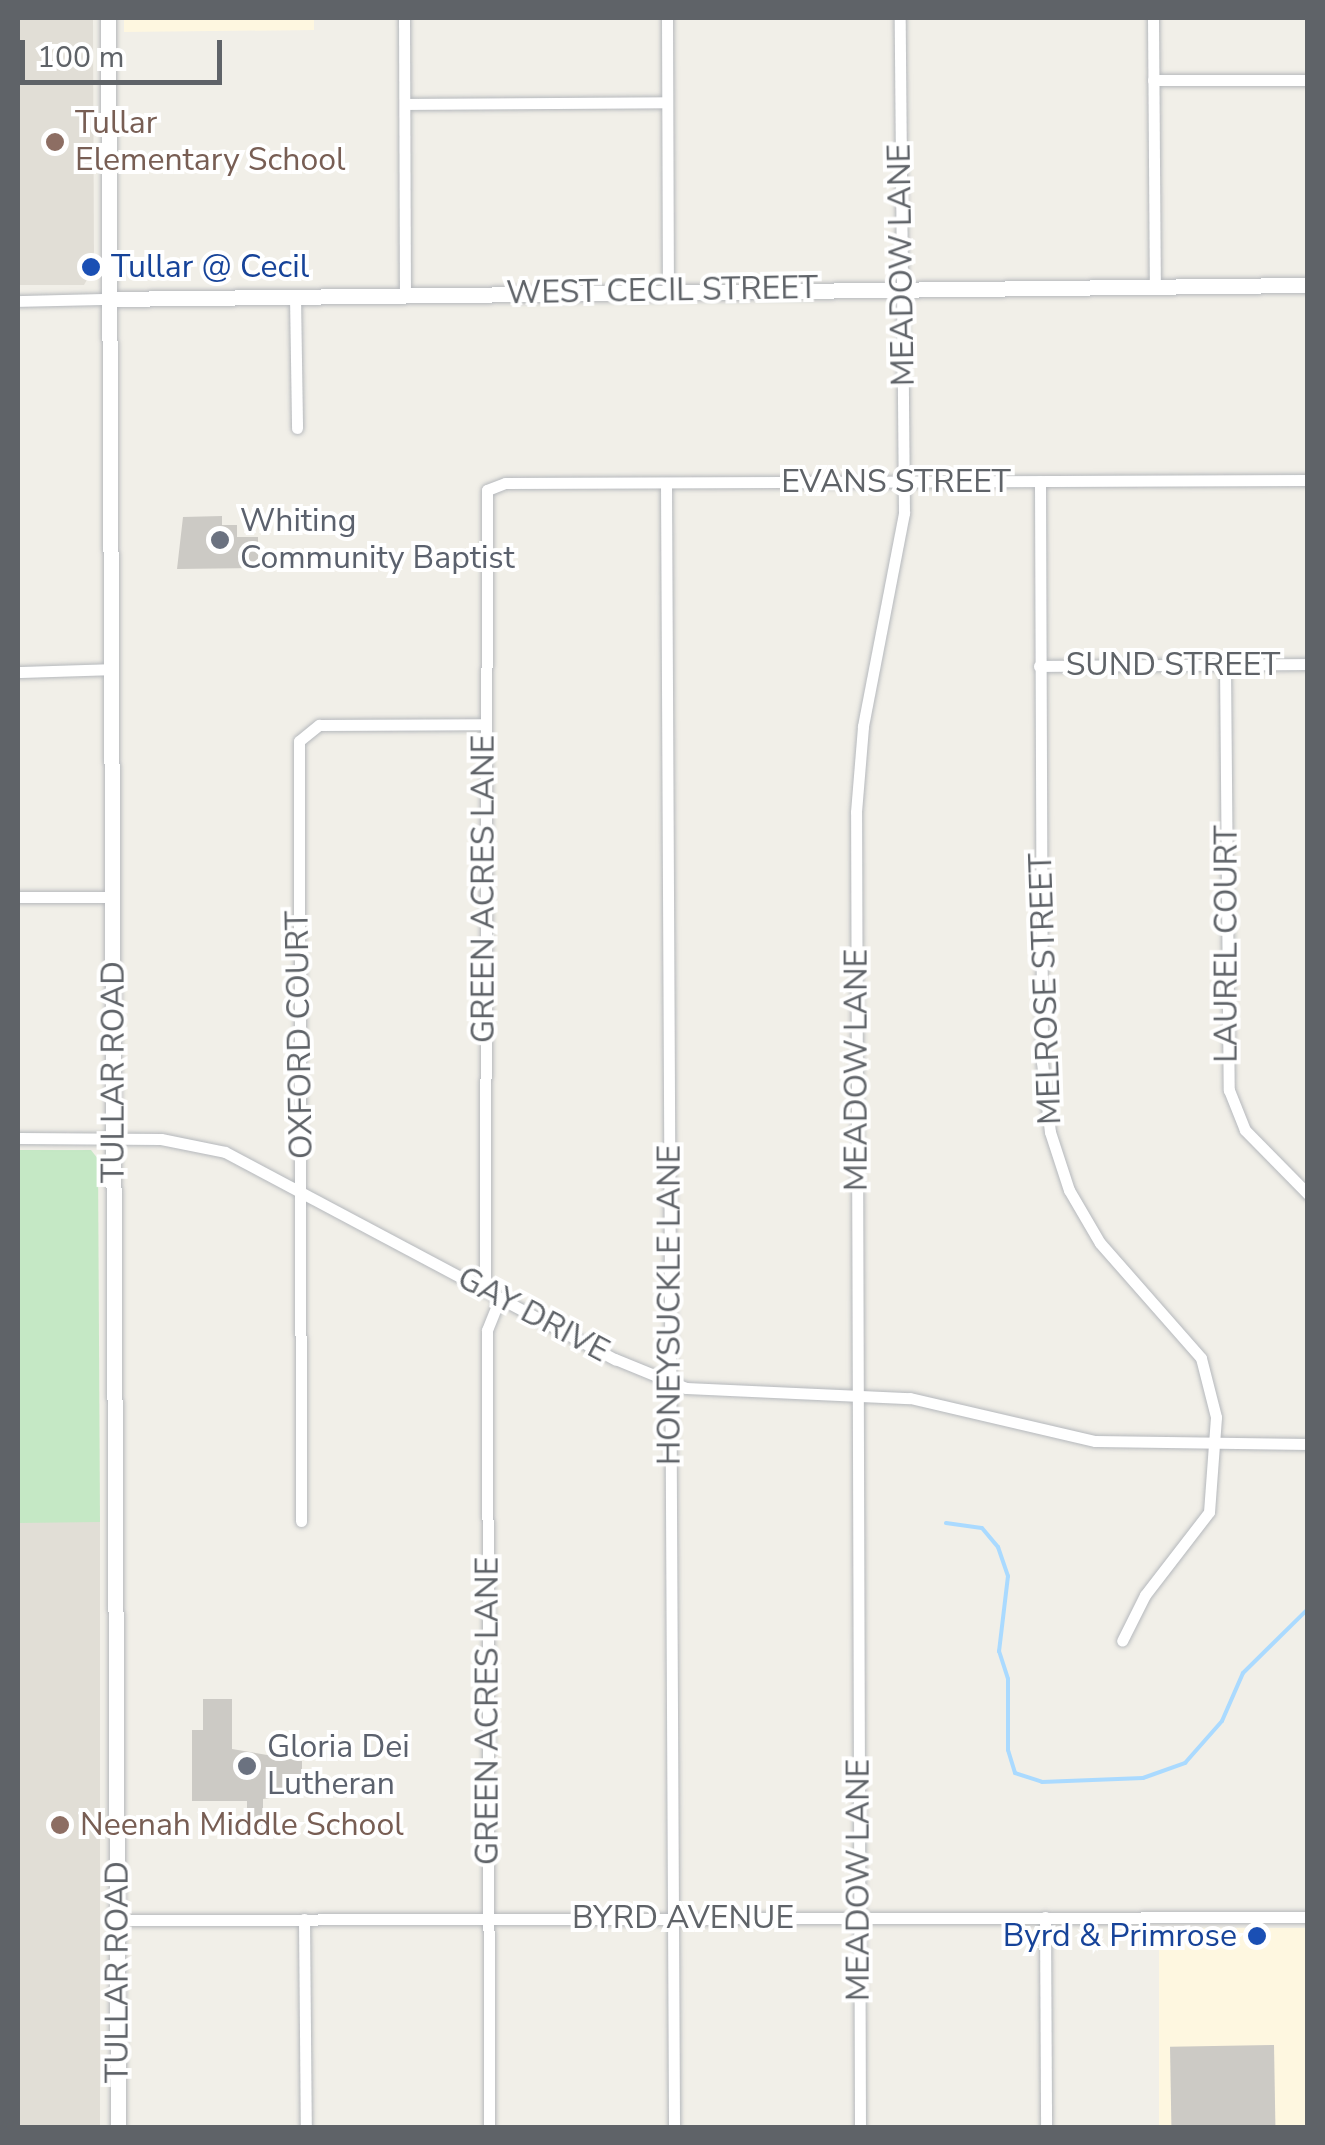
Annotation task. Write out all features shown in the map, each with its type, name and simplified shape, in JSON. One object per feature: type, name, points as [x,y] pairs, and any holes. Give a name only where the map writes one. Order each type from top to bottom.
[{"type":"main road","name":"TULLAR ROAD","points":[[108,18],[118,2128]]},
{"type":"main road","name":"WEST CECIL STREET","points":[[107,300],[1308,285]]},
{"type":"street","points":[[404,18],[405,295]]},
{"type":"street","points":[[666,18],[668,291]]},
{"type":"street","name":"MEADOW LANE","points":[[860,2128],[857,779],[900,567],[906,481],[900,18]]},
{"type":"street","points":[[1153,18],[1155,286]]},
{"type":"street","points":[[1154,80],[1308,80]]},
{"type":"street","points":[[405,104],[666,102]]},
{"type":"street","points":[[295,296],[296,428]]},
{"type":"street","name":"WEST CECIL STREET","points":[[18,300],[107,300]]},
{"type":"street","name":"EVANS STREET","points":[[487,490],[506,483],[1308,480]]},
{"type":"street","name":"MELROSE STREET","points":[[1040,481],[1039,666],[1050,1132],[1069,1190],[1100,1243],[1201,1358],[1214,1398],[1217,1444],[1209,1512],[1144,1595],[1122,1641]]},
{"type":"street","name":"HONEYSUCKLE LANE","points":[[666,483],[674,2128]]},
{"type":"street","name":"GREEN ACRES LANE","points":[[485,1289],[487,490]]},
{"type":"street","name":"LAUREL COURT","points":[[1225,664],[1229,1090],[1245,1130],[1308,1194]]},
{"type":"street","name":"SUND STREET","points":[[1039,666],[1308,664]]},
{"type":"street","points":[[18,672],[111,669]]},
{"type":"street","name":"OXFORD COURT","points":[[301,1521],[300,736],[319,725],[484,724]]},
{"type":"street","points":[[18,897],[113,897]]},
{"type":"street","name":"GAY DRIVE","points":[[18,1138],[202,1145],[302,1188],[500,1297],[670,1383],[725,1395],[857,1396],[940,1402],[1096,1440],[1308,1444]]},
{"type":"street","name":"GREEN ACRES LANE","points":[[489,2128],[487,1330],[500,1297]]},
{"type":"street","points":[[1045,1917],[1046,2128]]},
{"type":"street","name":"BYRD AVENUE","points":[[119,1920],[1308,1917]]},
{"type":"street","points":[[304,1919],[306,2128]]},
{"type":"shaded area","name":"Tullar Elementary School","points":[[18,18],[93,18],[94,267],[84,285],[18,285]]},
{"type":"shaded area","points":[[124,18],[314,18],[314,30],[124,32]]},
{"type":"shaded area","name":"Neenah Middle School","points":[[18,1522],[100,1522],[100,2127],[18,2127]]},
{"type":"shaded area","points":[[1159,1928],[1307,1928],[1307,2128],[1159,2128]]},
{"type":"green space","points":[[18,1150],[91,1150],[98,1159],[100,1522],[18,1523]]},
{"type":"building","name":"Whiting Community Baptist","points":[[222,516],[222,525],[237,525],[237,537],[258,537],[258,568],[177,569],[183,517]]},
{"type":"building","name":"Gloria Dei Lutheran","points":[[203,1699],[232,1699],[232,1749],[302,1761],[302,1793],[263,1799],[263,1826],[247,1826],[247,1801],[192,1801],[192,1730],[203,1730]]},
{"type":"building","points":[[1274,2045],[1275,2128],[1171,2128],[1170,2047]]},
{"type":"waterway","points":[[946,1523],[982,1528],[998,1547],[1008,1576],[999,1651],[1008,1679],[1008,1750],[1015,1773],[1042,1782],[1143,1778],[1185,1763],[1222,1721],[1243,1673],[1308,1609]]},
{"type":"place","name":"Tullar Elementary School","points":[[55,142]]},
{"type":"place","name":"Tullar @ Cecil","points":[[91,267]]},
{"type":"place","name":"Whiting Community Baptist","points":[[220,540]]},
{"type":"place","name":"Gloria Dei Lutheran","points":[[247,1766]]},
{"type":"place","name":"Neenah Middle School","points":[[60,1825]]},
{"type":"place","name":"Byrd & Primrose","points":[[1257,1936]]}]
